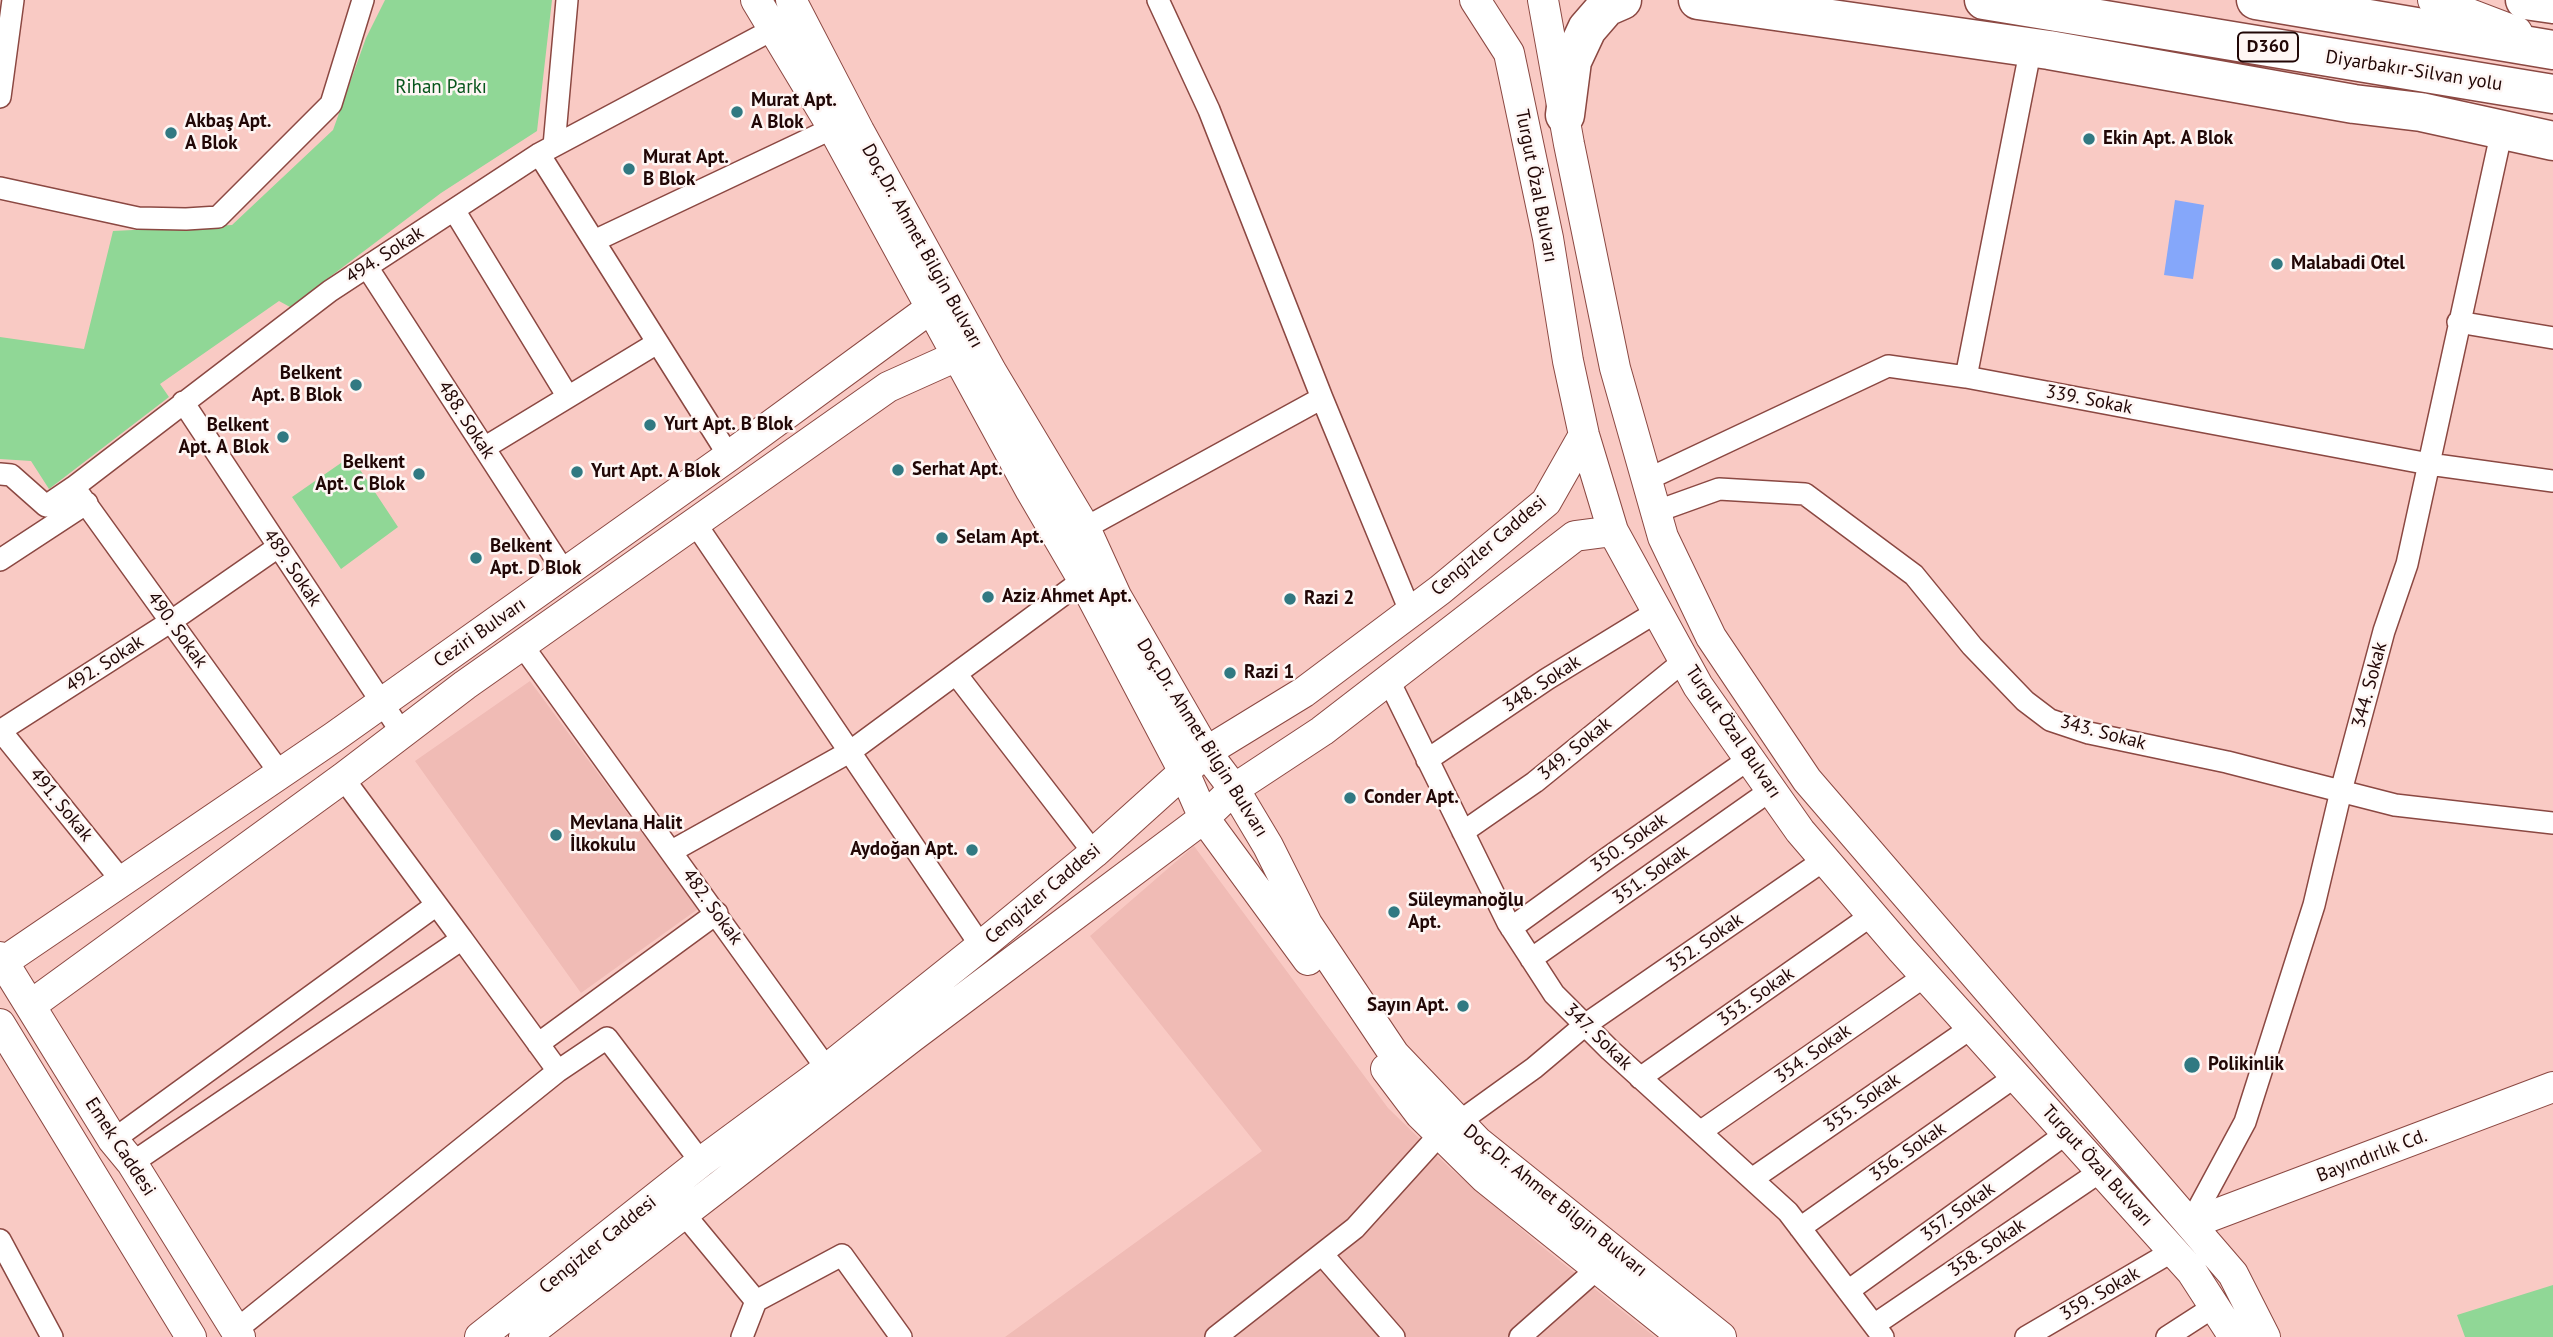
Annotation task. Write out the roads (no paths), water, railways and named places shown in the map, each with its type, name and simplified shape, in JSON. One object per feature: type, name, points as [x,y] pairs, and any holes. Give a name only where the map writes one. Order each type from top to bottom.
[{"type":"highway","points":[[1565,115],[1572,61],[1587,29],[1606,7],[1622,0]]},
{"type":"highway","points":[[1698,0],[2031,47],[2354,104],[2421,112],[2553,141]]},
{"type":"highway","name":"Diyarbakır-Silvan yolu","points":[[1984,0],[2547,94]]},
{"type":"highway","name":"D360","points":[[2256,0],[2553,48]]},
{"type":"highway","points":[[2525,0],[2553,4]]},
{"type":"main road","name":"Doç.Dr. Ahmet Bilgin Bulvarı","points":[[756,0],[942,305],[969,353],[1083,580],[1194,761],[1234,789],[1268,846],[1307,924],[1394,1054],[1485,1178],[1683,1337]]},
{"type":"main road","name":"Turgut Özal Bulvarı","points":[[1475,0],[1509,52],[1548,238],[1568,361],[1584,435],[1614,531],[1698,686],[1800,831],[1925,976],[2192,1272],[2234,1337]]},
{"type":"main road","name":"Turgut Özal Bulvarı","points":[[1544,0],[1569,144],[1615,368],[1663,537],[1711,637],[1807,780],[2233,1274],[2264,1337]]},
{"type":"main road","points":[[2433,0],[2553,48]]},
{"type":"main road","name":"Doç.Dr. Ahmet Bilgin Bulvarı","points":[[796,8],[859,131],[942,305]]},
{"type":"main road","name":"Ceziri Bulvarı","points":[[2,959],[122,881],[384,702],[942,305]]},
{"type":"main road","name":"Doç.Dr. Ahmet Bilgin Bulvarı","points":[[969,353],[1085,528],[1194,761],[1204,818],[1412,1104],[1478,1142],[1721,1337]]},
{"type":"main road","name":"Ceziri Bulvarı","points":[[31,1005],[522,645],[888,387],[969,353]]},
{"type":"main road","name":"Cengizler Caddesi","points":[[480,1337],[701,1162],[827,1069],[981,946],[1094,853],[1194,761],[1304,692],[1440,590],[1546,502],[1584,435]]},
{"type":"main road","name":"Cengizler Caddesi","points":[[524,1337],[912,1037],[1204,818],[1234,789],[1322,731],[1575,536],[1614,531]]},
{"type":"main road","name":"Emek Caddesi","points":[[2,959],[113,1140],[132,1163],[238,1333]]},
{"type":"main road","name":"Emek Caddesi","points":[[0,1025],[191,1337]]},
{"type":"main road","name":"Bayındırlık Cd.","points":[[2190,1224],[2553,1087]]},
{"type":"street","points":[[0,97],[13,0]]},
{"type":"street","points":[[0,188],[138,218],[218,217],[331,104],[363,0]]},
{"type":"street","points":[[567,0],[546,150],[593,242],[729,456]]},
{"type":"street","points":[[1158,0],[1209,110],[1322,398],[1410,611]]},
{"type":"street","name":"494. Sokak","points":[[0,474],[11,475],[46,506],[81,495],[183,402],[330,291],[546,150],[771,28],[796,8]]},
{"type":"street","points":[[1966,377],[2031,47]]},
{"type":"street","points":[[593,242],[833,128]]},
{"type":"street","name":"344. Sokak","points":[[2190,1224],[2245,1122],[2314,905],[2384,631],[2407,564],[2502,130]]},
{"type":"street","points":[[454,210],[568,397]]},
{"type":"street","name":"488. Sokak","points":[[367,267],[565,573]]},
{"type":"street","points":[[2458,323],[2553,338]]},
{"type":"street","points":[[484,448],[657,343]]},
{"type":"street","name":"339. Sokak","points":[[1646,480],[1888,366],[1966,377],[2429,464],[2553,481]]},
{"type":"street","points":[[1085,528],[1322,398]]},
{"type":"street","name":"489. Sokak","points":[[183,402],[402,733]]},
{"type":"street","name":"343. Sokak","points":[[1655,512],[1719,489],[1805,494],[1914,575],[1972,646],[2025,701],[2050,719],[2090,733],[2227,762],[2395,805],[2553,823]]},
{"type":"street","points":[[0,560],[81,495]]},
{"type":"street","name":"490. Sokak","points":[[81,495],[281,773]]},
{"type":"street","points":[[695,523],[981,946]]},
{"type":"street","name":"492. Sokak","points":[[0,731],[170,622],[278,547]]},
{"type":"street","points":[[672,851],[851,751],[1083,580]]},
{"type":"street","name":"348. Sokak","points":[[1427,760],[1547,679],[1658,611]]},
{"type":"street","name":"482. Sokak","points":[[522,645],[827,1069]]},
{"type":"street","name":"349. Sokak","points":[[1463,832],[1535,782],[1684,661]]},
{"type":"street","points":[[956,674],[1094,853]]},
{"type":"street","name":"347. Sokak","points":[[1389,681],[1511,928],[1554,994],[1640,1078],[1788,1212],[1878,1331]]},
{"type":"street","name":"491. Sokak","points":[[0,731],[122,881]]},
{"type":"street","name":"350. Sokak","points":[[1511,928],[1749,759]]},
{"type":"street","points":[[343,778],[558,1071]]},
{"type":"street","name":"351. Sokak","points":[[1531,958],[1771,790]]},
{"type":"street","name":"352. Sokak","points":[[1216,1337],[1355,1228],[1450,1128],[1534,1068],[1585,1025],[1825,860]]},
{"type":"street","points":[[113,1140],[435,906]]},
{"type":"street","points":[[538,1044],[717,913]]},
{"type":"street","name":"353. Sokak","points":[[1640,1078],[1872,915]]},
{"type":"street","points":[[132,1163],[462,939]]},
{"type":"street","name":"354. Sokak","points":[[1700,1132],[1925,976]]},
{"type":"street","name":"355. Sokak","points":[[1752,1179],[1972,1028]]},
{"type":"street","points":[[238,1333],[558,1071],[607,1038],[701,1162]]},
{"type":"street","name":"356. Sokak","points":[[1800,1228],[2016,1076]]},
{"type":"street","name":"357. Sokak","points":[[1848,1292],[2067,1133]]},
{"type":"street","name":"358. Sokak","points":[[1878,1331],[2101,1171]]},
{"type":"street","points":[[684,1214],[756,1301]]},
{"type":"street","points":[[0,1240],[49,1336]]},
{"type":"street","name":"359. Sokak","points":[[2026,1337],[2173,1251]]},
{"type":"street","points":[[1322,1254],[1394,1337]]},
{"type":"street","points":[[742,1337],[756,1301],[842,1255],[901,1337]]},
{"type":"street","points":[[1520,1337],[1597,1269]]},
{"type":"street","points":[[2167,1337],[2215,1306]]},
{"type":"water","points":[[2175,200],[2204,205],[2193,279],[2164,275]]},
{"type":"place","name":"Murat Apt. A Blok","points":[[737,112]]},
{"type":"place","name":"Akbaş Apt. A Blok","points":[[171,133]]},
{"type":"place","name":"Ekin Apt. A Blok","points":[[2089,139]]},
{"type":"place","name":"Murat Apt. B Blok","points":[[629,169]]},
{"type":"place","name":"Malabadi Otel","points":[[2277,264]]},
{"type":"place","name":"Belkent Apt. B Blok","points":[[356,385]]},
{"type":"place","name":"Yurt Apt. B Blok","points":[[650,425]]},
{"type":"place","name":"Belkent Apt. A Blok","points":[[283,437]]},
{"type":"place","name":"Serhat Apt.","points":[[898,470]]},
{"type":"place","name":"Yurt Apt. A Blok","points":[[577,472]]},
{"type":"place","name":"Belkent Apt. C Blok","points":[[419,474]]},
{"type":"place","name":"Selam Apt.","points":[[942,538]]},
{"type":"place","name":"Belkent Apt. D Blok","points":[[476,558]]},
{"type":"place","name":"Aziz Ahmet Apt.","points":[[988,597]]},
{"type":"place","name":"Razi 2","points":[[1290,599]]},
{"type":"place","name":"Razi 1","points":[[1230,673]]},
{"type":"place","name":"Conder Apt.","points":[[1350,798]]},
{"type":"place","name":"Mevlana Halit İlkokulu","points":[[556,835]]},
{"type":"place","name":"Aydoğan Apt.","points":[[972,850]]},
{"type":"place","name":"Süleymanoğlu Apt.","points":[[1394,912]]},
{"type":"place","name":"Sayın Apt.","points":[[1463,1006]]},
{"type":"place","name":"Polikinlik","points":[[2192,1065]]},
{"type":"park label","name":"Rihan Parkı","points":[[441,88]]}]
